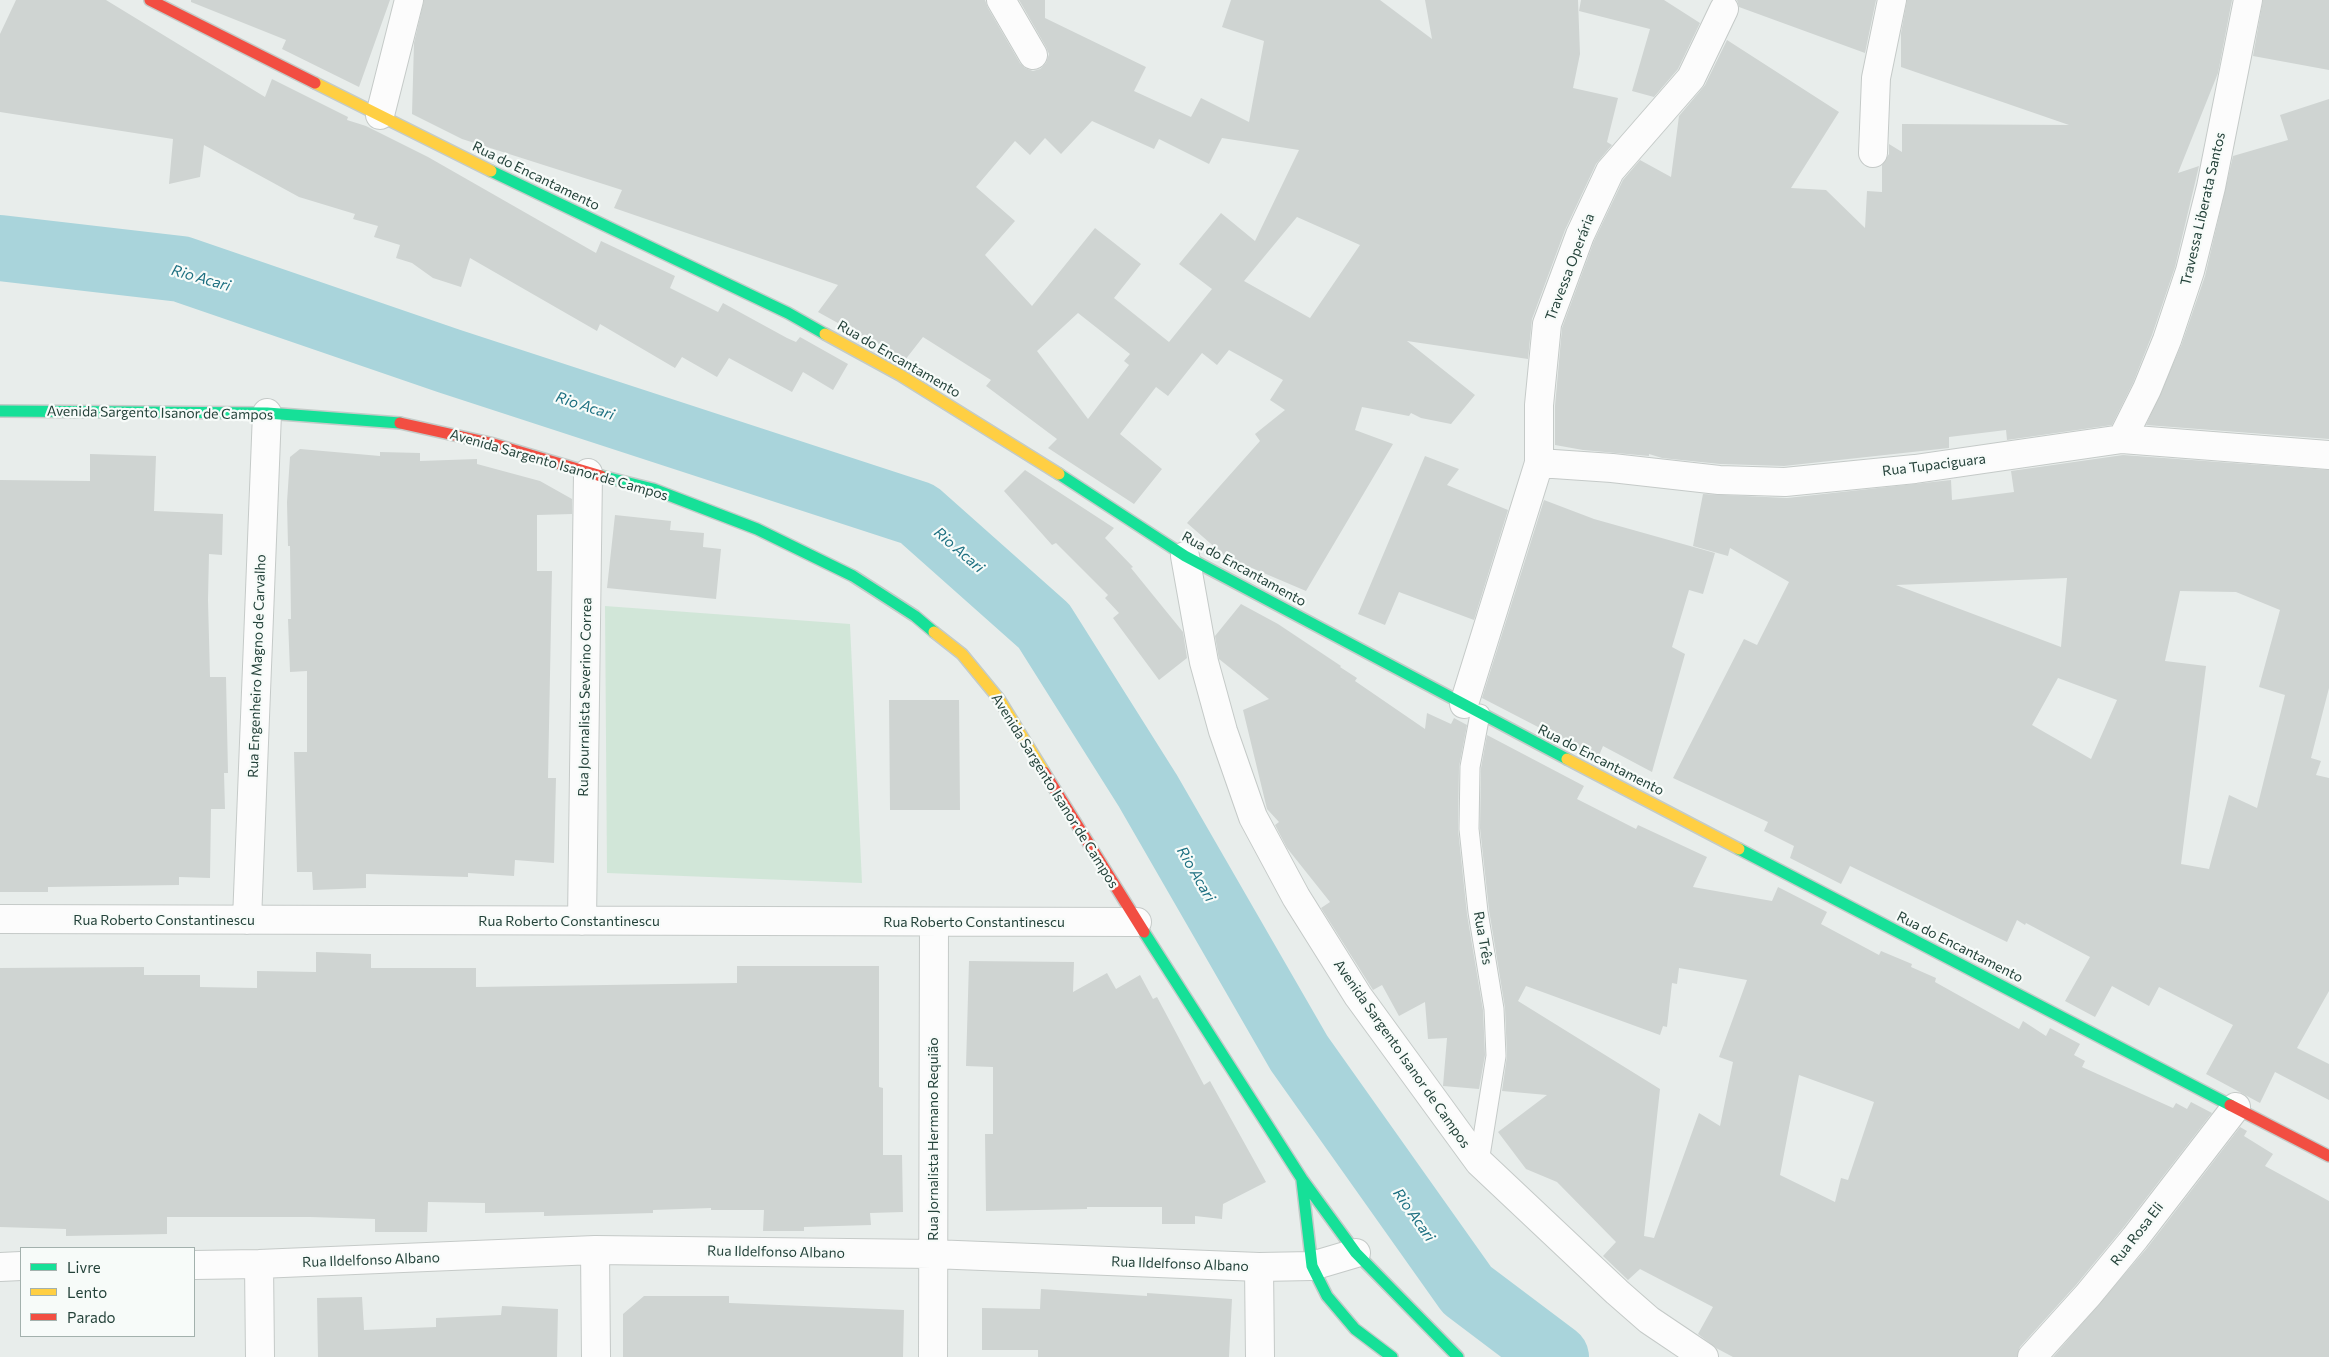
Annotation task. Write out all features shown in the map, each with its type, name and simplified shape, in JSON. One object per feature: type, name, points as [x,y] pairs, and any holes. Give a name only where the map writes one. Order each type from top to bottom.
[{"type":"street","name":"Rua do Encantamento","points":[[150,0],[466,159],[783,311],[900,375],[1021,449],[1186,556],[1472,709],[2329,1156]]},
{"type":"street","points":[[380,115],[409,0]]},
{"type":"street","points":[[1001,0],[1033,55]]},
{"type":"street","points":[[1873,153],[1876,78],[1892,0]]},
{"type":"street","name":"Travessa Liberata Santos","points":[[2122,439],[2167,340],[2190,271],[2211,187],[2248,0]]},
{"type":"street","name":"Travessa Operária","points":[[1472,709],[1539,463],[1539,405],[1547,324],[1580,235],[1610,171],[1691,78],[1724,9]]},
{"type":"street","name":"Avenida Sargento Isanor de Campos","points":[[0,411],[267,413],[405,423],[490,443],[588,473],[653,489],[756,529],[853,576],[914,616],[962,654],[999,700],[1137,922],[1302,1179],[1356,1253],[1458,1357]]},
{"type":"street","name":"Rua Engenheiro Magno de Carvalho","points":[[247,920],[267,413]]},
{"type":"street","name":"Rua Tupaciguara","points":[[1539,463],[1612,468],[1720,480],[1785,482],[1915,469],[2122,439],[2329,455]]},
{"type":"street","name":"Rua Journalista Severino Correa","points":[[582,921],[588,473]]},
{"type":"street","name":"Avenida Sargento Isanor de Campos","points":[[1186,556],[1207,671],[1232,762],[1253,817],[1296,897],[1358,996],[1479,1162],[1649,1320],[1704,1357]]},
{"type":"street","name":"Rua Roberto Constantinescu","points":[[0,919],[1137,922]]},
{"type":"street","name":"Rua Jornalista Hermano Requião","points":[[933,1357],[934,922]]},
{"type":"street","name":"Rua Rosa Eli","points":[[2032,1357],[2094,1288],[2236,1107]]},
{"type":"street","name":"Avenida Sargento Isanor de Campos","points":[[1302,1179],[1312,1266],[1326,1296],[1355,1329],[1392,1357]]},
{"type":"street","points":[[595,1250],[596,1357]]},
{"type":"street","name":"Rua Ildelfonso Albano","points":[[195,1265],[595,1250],[932,1254],[1259,1267],[1312,1266],[1356,1253]]},
{"type":"street","points":[[259,1264],[260,1357]]},
{"type":"street","points":[[0,1267],[20,1266]]},
{"type":"street","points":[[1259,1267],[1260,1357]]},
{"type":"lane","name":"Rua Três","points":[[1472,709],[1469,829],[1478,912],[1494,1009],[1496,1056],[1479,1162]]},
{"type":"green space","points":[[605,606],[850,624],[862,883],[607,873]]},
{"type":"building","points":[[16,0],[106,0],[265,97],[272,79],[348,117],[347,120],[366,126],[428,157],[596,253],[601,241],[675,276],[670,288],[718,312],[723,303],[787,338],[796,342],[800,337],[848,364],[833,390],[803,372],[792,392],[729,358],[717,377],[682,357],[675,368],[600,324],[597,331],[470,258],[461,287],[433,278],[412,263],[396,258],[400,245],[374,237],[378,226],[353,219],[355,214],[299,197],[204,145],[200,177],[169,184],[173,139],[0,112],[0,34]]},
{"type":"building","points":[[191,0],[390,0],[359,87],[282,49],[286,40],[191,2]]},
{"type":"building","points":[[424,0],[985,0],[1020,63],[1025,68],[1033,71],[1040,69],[1046,63],[1049,54],[1019,0],[1045,0],[1045,18],[1146,67],[1134,91],[1191,117],[1201,98],[1249,122],[1264,41],[1222,27],[1231,0],[1380,0],[1432,39],[1425,0],[1578,0],[1580,54],[1573,88],[1618,98],[1607,142],[1612,145],[1596,164],[1565,230],[1532,319],[1528,359],[1407,341],[1475,395],[1451,424],[1421,418],[1411,413],[1409,416],[1362,407],[1355,430],[1393,444],[1306,591],[1226,557],[1187,523],[1260,441],[1255,434],[1285,410],[1270,400],[1283,380],[1229,350],[1217,365],[1202,353],[1168,396],[1156,387],[1120,434],[1162,469],[1134,504],[1048,448],[1057,439],[986,386],[991,380],[923,337],[905,360],[866,336],[865,338],[818,312],[838,285],[614,208],[622,190],[462,139],[412,114],[414,43]],"holes":[[[1092,121],[1154,149],[1159,139],[1209,164],[1222,138],[1299,150],[1255,241],[1221,213],[1179,264],[1212,289],[1169,342],[1114,298],[1141,264],[1095,228],[1032,306],[985,255],[1015,221],[976,187],[1015,141],[1030,155],[1045,138],[1061,154]],[[1297,217],[1360,245],[1310,318],[1244,281]],[[1078,313],[1130,354],[1124,361],[1129,365],[1088,419],[1037,351]]]},
{"type":"building","points":[[1581,0],[1664,0],[1700,23],[1678,69],[1654,97],[1632,91],[1650,29],[1579,11]]},
{"type":"building","points":[[1737,0],[1876,0],[1865,53],[1739,7]]},
{"type":"building","points":[[1907,0],[2232,0],[2218,73],[2178,173],[2199,166],[2175,267],[2152,335],[2133,383],[2112,425],[2007,440],[2006,430],[1949,437],[1949,448],[1784,466],[1720,464],[1662,458],[1649,454],[1649,456],[1583,450],[1555,445],[1555,406],[1562,328],[1594,241],[1623,180],[1640,160],[1671,177],[1679,116],[1705,85],[1727,40],[1839,112],[1791,188],[1826,190],[1865,228],[1867,191],[1882,192],[1882,165],[1889,154],[1889,144],[1902,152],[1902,124],[2069,125],[1901,67],[1901,33]]},
{"type":"building","points":[[2263,0],[2329,0],[2329,70],[2253,56]]},
{"type":"building","points":[[2329,99],[2329,439],[2146,425],[2181,346],[2205,276],[2233,156],[2288,140],[2280,115]]},
{"type":"building","points":[[300,449],[380,456],[380,452],[420,453],[420,461],[477,459],[477,464],[540,481],[572,499],[572,514],[537,515],[537,571],[552,571],[548,778],[556,778],[554,863],[515,860],[514,876],[468,873],[468,877],[366,874],[366,888],[313,890],[312,872],[297,872],[294,752],[307,752],[307,671],[290,672],[288,619],[291,619],[290,546],[288,546],[287,502],[290,457]]},
{"type":"building","points":[[90,454],[156,456],[154,511],[223,514],[222,555],[209,554],[208,600],[210,677],[226,677],[228,773],[224,773],[225,809],[211,809],[210,878],[179,877],[179,885],[48,887],[48,892],[0,892],[0,480],[90,481]]},
{"type":"building","points":[[2123,455],[2329,470],[2329,688],[2311,758],[2321,761],[2316,775],[2329,778],[2329,991],[2297,1048],[2329,1064],[2329,1100],[2275,1072],[2260,1103],[2206,1074],[2233,1025],[2159,987],[2149,1006],[2112,986],[2095,1017],[2065,1001],[2090,957],[2017,920],[2007,942],[1850,866],[1841,884],[1790,858],[1794,846],[1764,831],[1768,822],[1673,778],[1744,639],[1757,645],[1789,582],[1730,548],[1728,556],[1693,546],[1703,494],[1787,498],[1951,480],[1952,500],[2014,492],[2011,471]],"holes":[[[2067,578],[2061,647],[1896,585]],[[2180,591],[2236,592],[2280,610],[2259,687],[2285,695],[2257,808],[2229,795],[2209,869],[2181,864],[2206,666],[2165,661]],[[2058,678],[2117,700],[2091,759],[2032,725]]]},
{"type":"building","points":[[1425,456],[1459,469],[1447,485],[1508,510],[1474,620],[1399,592],[1385,625],[1358,614]]},
{"type":"building","points":[[1025,470],[1114,528],[1105,538],[1133,567],[1131,568],[1183,632],[1187,658],[1159,680],[1113,618],[1119,613],[1105,598],[1108,595],[1056,543],[1052,545],[1004,491]]},
{"type":"building","points":[[1544,500],[1594,519],[1715,553],[1703,594],[1689,590],[1672,647],[1685,654],[1652,772],[1603,746],[1598,758],[1482,698]]},
{"type":"building","points":[[615,515],[671,521],[670,530],[704,533],[703,547],[721,549],[716,599],[607,588]]},
{"type":"building","points":[[1241,604],[1278,624],[1341,666],[1357,678],[1355,681],[1425,729],[1427,713],[1451,724],[1454,718],[1467,725],[1459,767],[1458,829],[1467,914],[1483,1010],[1485,1055],[1479,1089],[1443,1086],[1447,1038],[1428,1039],[1425,1002],[1399,1016],[1382,985],[1373,990],[1321,908],[1330,902],[1287,848],[1275,825],[1279,822],[1267,809],[1243,710],[1269,699],[1219,659],[1215,636]]},
{"type":"building","points":[[889,700],[959,700],[960,810],[890,810]]},
{"type":"building","points":[[1487,735],[1584,786],[1577,799],[1636,829],[1638,825],[1707,857],[1693,887],[1772,901],[1778,887],[1827,912],[1821,924],[1879,955],[1881,951],[1912,964],[1911,967],[1936,978],[1935,982],[2019,1029],[2023,1021],[2046,1036],[2050,1028],[2080,1044],[2074,1055],[2085,1061],[2082,1067],[2173,1108],[2176,1103],[2187,1109],[2191,1102],[2212,1113],[2123,1228],[2076,1285],[2020,1347],[2017,1357],[1733,1357],[1716,1348],[1698,1334],[1713,1307],[1640,1269],[1628,1280],[1603,1256],[1616,1242],[1557,1182],[1526,1169],[1498,1132],[1547,1095],[1502,1091],[1507,1056],[1505,1008],[1489,910],[1480,828],[1481,768]],"holes":[[[1679,968],[1747,980],[1719,1057],[1733,1062],[1720,1126],[1699,1113],[1654,1238],[1644,1236],[1660,1089],[1518,1001],[1526,986],[1660,1035],[1663,1026],[1667,1027],[1672,983],[1677,984]],[[1799,1075],[1874,1102],[1848,1180],[1841,1178],[1835,1202],[1780,1175]]]},
{"type":"building","points":[[316,952],[371,954],[371,968],[476,968],[476,987],[737,983],[737,966],[879,966],[879,1087],[883,1088],[883,1155],[902,1155],[903,1212],[870,1213],[871,1225],[804,1227],[804,1231],[763,1231],[764,1210],[711,1210],[711,1208],[653,1210],[653,1213],[544,1216],[544,1212],[485,1213],[485,1203],[428,1202],[427,1232],[375,1232],[375,1219],[310,1217],[167,1217],[167,1234],[66,1236],[66,1229],[0,1227],[0,968],[144,967],[144,975],[200,975],[200,987],[257,988],[257,971],[316,972]]},
{"type":"building","points":[[969,961],[1074,962],[1073,992],[1107,973],[1116,989],[1140,975],[1153,999],[1157,997],[1204,1085],[1210,1081],[1266,1182],[1223,1204],[1222,1219],[1195,1216],[1195,1224],[1162,1224],[1162,1207],[1087,1207],[1087,1209],[986,1211],[985,1134],[993,1134],[993,1067],[966,1066]]},
{"type":"building","points":[[2240,1127],[2247,1131],[2244,1136],[2273,1154],[2265,1166],[2329,1201],[2329,1357],[2053,1357],[2147,1248]]},
{"type":"building","points":[[1041,1289],[1147,1296],[1147,1293],[1232,1299],[1229,1357],[1038,1357],[1038,1350],[982,1350],[982,1308],[1040,1309]]},
{"type":"building","points":[[644,1296],[729,1296],[729,1303],[904,1310],[903,1357],[623,1357],[623,1314]]},
{"type":"building","points":[[362,1297],[364,1330],[436,1327],[436,1318],[501,1315],[502,1306],[558,1309],[557,1357],[318,1357],[317,1298]]},
{"type":"waterway","name":"Rio Acari","points":[[0,248],[181,269],[449,361],[918,514],[1044,626],[1148,791],[1299,1053],[1467,1290],[1556,1357]]},
{"type":"traffic: fast","points":[[491,171],[788,313],[825,334]]},
{"type":"traffic: fast","points":[[0,411],[267,413],[400,423]]},
{"type":"traffic: fast","points":[[1059,474],[1185,556],[1567,759]]},
{"type":"traffic: fast","points":[[601,476],[653,489],[757,529],[853,576],[915,616],[934,632]]},
{"type":"traffic: fast","points":[[1739,849],[2230,1105]]},
{"type":"traffic: fast","points":[[1144,932],[1302,1179],[1356,1253],[1458,1357]]},
{"type":"traffic: fast","points":[[1302,1181],[1312,1266],[1327,1296],[1355,1329],[1392,1357]]},
{"type":"traffic: slow","points":[[315,83],[491,171]]},
{"type":"traffic: slow","points":[[825,334],[900,375],[1059,474]]},
{"type":"traffic: slow","points":[[934,632],[962,654],[999,699],[1044,772]]},
{"type":"traffic: slow","points":[[1567,759],[1739,849]]},
{"type":"traffic: jam","points":[[150,0],[315,83]]},
{"type":"traffic: jam","points":[[400,423],[490,443],[601,476]]},
{"type":"traffic: jam","points":[[1044,772],[1144,932]]},
{"type":"traffic: jam","points":[[2230,1105],[2329,1156]]}]
